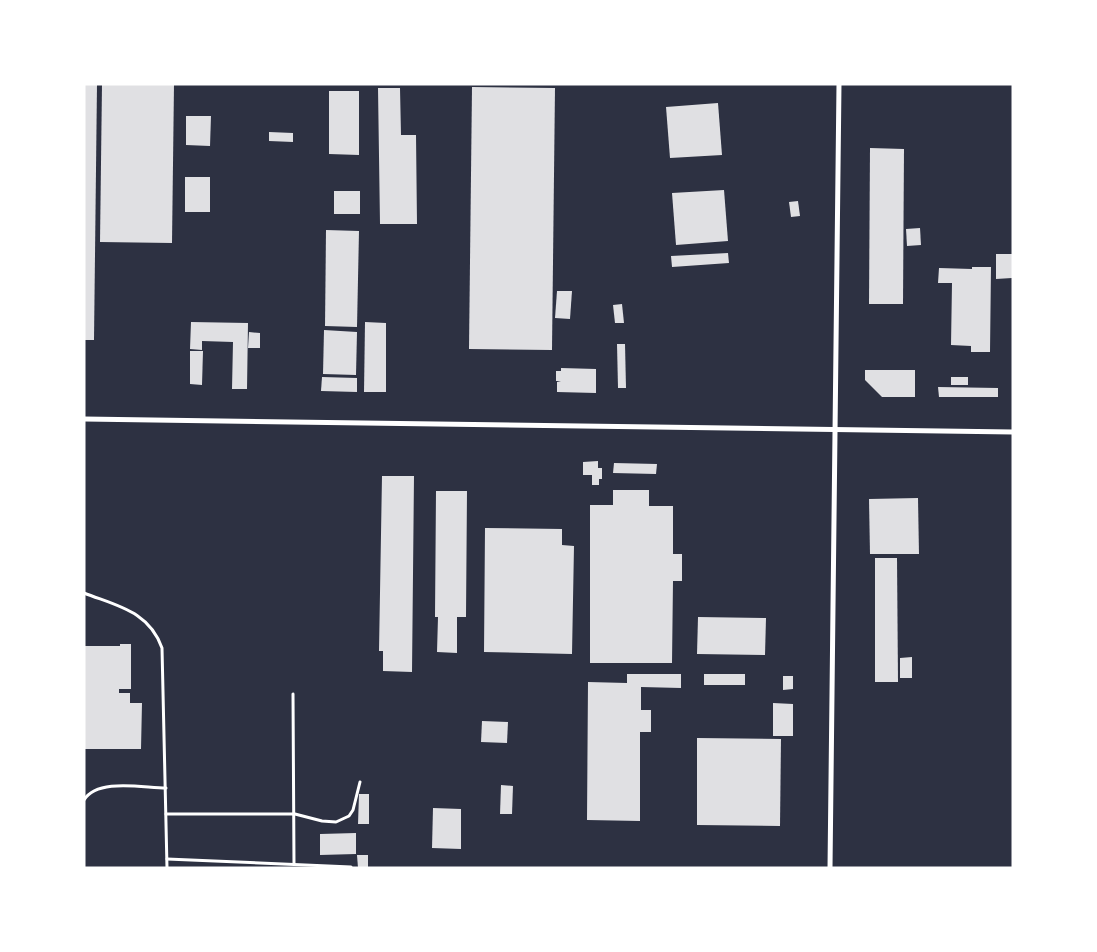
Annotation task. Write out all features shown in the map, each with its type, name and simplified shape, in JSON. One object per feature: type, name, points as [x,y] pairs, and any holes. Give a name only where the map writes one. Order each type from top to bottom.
[{"type":"street","points":[[830,868],[839,84]]},
{"type":"street","points":[[84,418],[1013,432]]},
{"type":"lane","points":[[84,593],[138,615],[146,621],[159,638],[163,659],[167,868]]},
{"type":"lane","points":[[293,694],[294,864]]},
{"type":"lane","points":[[166,814],[295,814],[330,822],[343,820],[353,810],[360,782]]},
{"type":"lane","points":[[84,800],[89,792],[100,787],[166,788]]},
{"type":"lane","points":[[167,859],[351,867]]},
{"type":"building","points":[[84,84],[97,84],[94,340],[84,340]]},
{"type":"building","points":[[102,84],[174,84],[172,243],[100,242]]},
{"type":"building","points":[[472,87],[555,88],[552,350],[469,349]]},
{"type":"building","points":[[378,88],[400,88],[401,135],[416,135],[417,224],[380,224]]},
{"type":"building","points":[[329,91],[359,91],[359,155],[329,154]]},
{"type":"building","points":[[718,103],[722,155],[670,158],[666,107]]},
{"type":"building","points":[[186,116],[211,116],[210,146],[186,145]]},
{"type":"building","points":[[269,132],[293,133],[293,142],[269,141]]},
{"type":"building","points":[[870,148],[904,149],[903,304],[869,304]]},
{"type":"building","points":[[185,177],[210,177],[210,212],[185,212]]},
{"type":"building","points":[[724,190],[728,241],[676,245],[672,193]]},
{"type":"building","points":[[334,191],[360,191],[360,214],[334,214]]},
{"type":"building","points":[[798,201],[800,216],[791,217],[789,202]]},
{"type":"building","points":[[920,228],[921,245],[907,246],[906,229]]},
{"type":"building","points":[[326,230],[359,231],[357,327],[325,326]]},
{"type":"building","points":[[728,253],[729,263],[672,267],[671,256]]},
{"type":"building","points":[[996,254],[1012,254],[1012,278],[996,279]]},
{"type":"building","points":[[972,267],[991,267],[990,352],[971,352],[971,346],[951,345],[952,283],[938,283],[939,268],[972,269]]},
{"type":"building","points":[[557,291],[572,291],[570,319],[555,318]]},
{"type":"building","points":[[622,304],[624,323],[615,323],[613,305]]},
{"type":"building","points":[[191,322],[248,323],[247,389],[232,389],[233,342],[202,341],[202,350],[190,349]]},
{"type":"building","points":[[365,322],[386,323],[386,392],[364,392]]},
{"type":"building","points":[[324,330],[357,332],[356,375],[323,374]]},
{"type":"building","points":[[249,332],[260,333],[260,348],[248,348]]},
{"type":"building","points":[[617,344],[625,344],[626,388],[618,388]]},
{"type":"building","points":[[190,351],[203,351],[202,385],[190,384]]},
{"type":"building","points":[[561,368],[596,369],[596,393],[557,392],[557,382],[561,381],[556,381],[556,371],[561,371]]},
{"type":"building","points":[[865,370],[915,370],[915,397],[882,397],[865,380]]},
{"type":"building","points":[[322,377],[357,378],[357,392],[321,391]]},
{"type":"building","points":[[951,377],[968,377],[968,385],[951,385]]},
{"type":"building","points":[[938,387],[998,388],[998,397],[939,397]]},
{"type":"building","points":[[598,461],[598,468],[602,468],[602,479],[599,479],[599,485],[592,485],[592,475],[583,475],[583,462]]},
{"type":"building","points":[[614,463],[657,464],[656,474],[613,473]]},
{"type":"building","points":[[382,476],[414,476],[412,672],[383,671],[383,651],[379,651]]},
{"type":"building","points":[[613,490],[649,490],[649,506],[673,506],[673,554],[682,554],[682,581],[673,581],[672,663],[590,663],[590,505],[613,505]]},
{"type":"building","points":[[436,491],[467,491],[466,617],[457,617],[457,653],[437,652]]},
{"type":"building","points":[[918,498],[919,554],[870,554],[869,499]]},
{"type":"building","points":[[485,528],[562,529],[562,545],[574,546],[572,654],[484,652]]},
{"type":"building","points":[[875,558],[897,558],[898,682],[875,682]]},
{"type":"building","points":[[698,617],[766,618],[765,655],[697,654]]},
{"type":"building","points":[[120,644],[131,644],[131,689],[119,689],[119,693],[130,693],[130,703],[142,703],[141,749],[84,749],[84,646],[120,646]]},
{"type":"building","points":[[912,657],[912,678],[900,678],[900,658]]},
{"type":"building","points":[[627,674],[681,674],[681,688],[641,687],[641,710],[651,710],[651,732],[640,732],[640,821],[587,820],[588,682],[627,683]]},
{"type":"building","points":[[704,674],[745,674],[745,685],[704,685]]},
{"type":"building","points":[[783,676],[793,676],[793,689],[783,690]]},
{"type":"building","points":[[773,703],[793,704],[793,736],[773,736]]},
{"type":"building","points":[[482,721],[508,722],[507,743],[481,742]]},
{"type":"building","points":[[697,738],[781,739],[780,826],[697,825]]},
{"type":"building","points":[[501,785],[513,786],[512,814],[500,814]]},
{"type":"building","points":[[359,794],[369,794],[369,824],[358,824]]},
{"type":"building","points":[[433,808],[461,809],[461,849],[432,848]]},
{"type":"building","points":[[356,833],[356,854],[320,855],[320,834]]},
{"type":"building","points":[[357,855],[368,855],[368,868],[358,868]]}]
